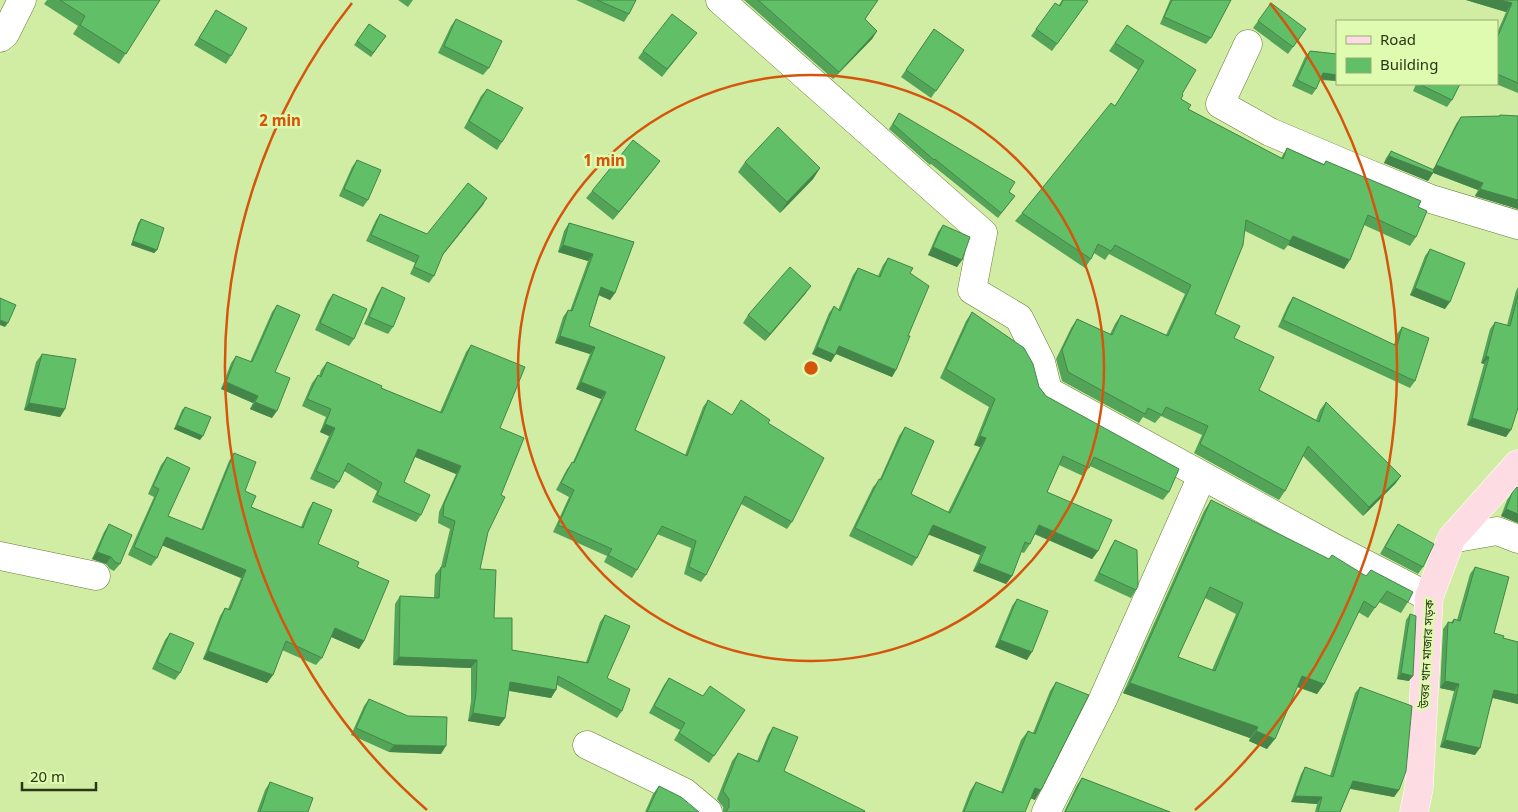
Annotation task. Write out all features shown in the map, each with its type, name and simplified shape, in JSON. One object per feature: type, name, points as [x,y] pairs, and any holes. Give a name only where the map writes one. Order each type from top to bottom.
[{"type":"main road","name":"উত্তর খান মাজার সড়ক","points":[[1414,812],[1419,788],[1429,597],[1452,539],[1518,464]]},
{"type":"street","points":[[0,38],[22,0]]},
{"type":"street","points":[[720,0],[983,234],[972,290],[1019,318],[1041,362],[1048,391],[1338,550],[1429,597]]},
{"type":"street","points":[[1248,44],[1220,104],[1270,132],[1362,171],[1431,199],[1518,225]]},
{"type":"street","points":[[1046,812],[1103,699],[1202,476]]},
{"type":"street","points":[[1452,539],[1498,531],[1518,538]]},
{"type":"street","points":[[0,556],[96,576]]},
{"type":"street","points":[[587,745],[684,792],[708,812]]},
{"type":"building","points":[[60,0],[160,0],[126,54],[80,25],[85,16]]},
{"type":"building","points":[[597,0],[636,0],[629,14]]},
{"type":"building","points":[[758,0],[878,0],[865,19],[877,31],[839,72]]},
{"type":"building","points":[[1063,0],[1088,1],[1057,44],[1036,29],[1055,3],[1060,6]]},
{"type":"building","points":[[1172,0],[1231,0],[1211,38],[1164,17]]},
{"type":"building","points":[[1500,0],[1518,0],[1518,83],[1498,74],[1498,36],[1512,3]]},
{"type":"building","points":[[1271,3],[1306,29],[1293,47],[1258,21]]},
{"type":"building","points":[[216,10],[247,28],[231,56],[199,38]]},
{"type":"building","points":[[672,14],[697,33],[667,69],[643,51]]},
{"type":"building","points":[[456,19],[502,41],[489,68],[444,46]]},
{"type":"building","points":[[369,24],[386,36],[373,53],[357,41]]},
{"type":"building","points":[[1127,25],[1196,70],[1182,94],[1181,99],[1191,105],[1188,109],[1283,159],[1287,148],[1324,165],[1326,161],[1421,201],[1418,207],[1427,211],[1416,237],[1368,215],[1350,260],[1293,236],[1290,241],[1246,220],[1243,245],[1215,314],[1240,326],[1234,338],[1274,357],[1259,390],[1319,422],[1326,402],[1401,476],[1369,507],[1308,446],[1285,491],[1200,444],[1208,426],[1166,407],[1162,415],[1148,408],[1145,414],[1068,372],[1062,350],[1077,319],[1112,335],[1121,315],[1168,336],[1191,285],[1115,245],[1111,251],[1098,244],[1091,259],[1022,213],[1111,103],[1115,106],[1144,61],[1115,43]]},
{"type":"building","points":[[934,29],[964,50],[936,91],[906,70]]},
{"type":"building","points":[[1310,51],[1336,54],[1336,75],[1323,73],[1316,89],[1297,80]]},
{"type":"building","points":[[1421,85],[1460,85],[1452,100]]},
{"type":"building","points":[[487,89],[523,108],[502,142],[469,121]]},
{"type":"building","points":[[899,113],[1015,182],[1009,192],[1015,196],[1001,213],[934,160],[893,124]]},
{"type":"building","points":[[1518,116],[1518,200],[1480,189],[1483,183],[1436,165],[1461,117]]},
{"type":"building","points":[[778,127],[820,168],[787,202],[745,162]]},
{"type":"building","points":[[633,140],[660,161],[619,212],[592,191]]},
{"type":"building","points":[[1391,151],[1434,170],[1433,173],[1389,156]]},
{"type":"building","points":[[357,160],[381,170],[368,200],[344,189]]},
{"type":"building","points":[[468,183],[487,198],[443,254],[434,276],[414,267],[419,256],[371,235],[380,214],[427,234]]},
{"type":"building","points":[[141,219],[164,228],[157,250],[133,241]]},
{"type":"building","points":[[569,223],[634,242],[615,293],[601,287],[589,326],[665,357],[635,430],[687,456],[708,400],[732,415],[741,400],[770,420],[768,423],[824,458],[792,522],[745,496],[706,575],[689,567],[696,541],[662,526],[637,570],[608,555],[612,549],[558,525],[574,490],[561,483],[572,462],[574,463],[606,392],[581,382],[595,347],[560,336],[568,310],[572,311],[593,254],[563,245]]},
{"type":"building","points":[[943,225],[970,237],[962,260],[933,247]]},
{"type":"building","points":[[1430,249],[1465,263],[1450,302],[1415,288]]},
{"type":"building","points":[[888,258],[913,268],[910,273],[929,286],[896,370],[839,346],[835,355],[817,347],[834,306],[840,311],[858,268],[880,277]]},
{"type":"building","points":[[790,267],[811,286],[770,334],[748,315]]},
{"type":"building","points":[[382,287],[405,298],[393,327],[369,317]]},
{"type":"building","points":[[333,294],[367,309],[354,339],[320,323]]},
{"type":"building","points":[[1518,295],[1518,408],[1511,430],[1472,418],[1489,357],[1486,356],[1495,322],[1510,326]]},
{"type":"building","points":[[1293,297],[1397,346],[1402,327],[1429,338],[1415,381],[1283,320]]},
{"type":"building","points":[[0,298],[16,305],[8,323],[0,320]]},
{"type":"building","points":[[277,305],[300,315],[275,372],[290,378],[277,411],[255,402],[258,396],[226,382],[236,356],[252,362]]},
{"type":"building","points":[[972,312],[1024,348],[1033,364],[1039,387],[1046,396],[1179,469],[1169,492],[1094,457],[1089,468],[1063,456],[1047,492],[1112,520],[1098,551],[1039,525],[1030,544],[1025,542],[1012,576],[979,563],[986,547],[933,525],[917,558],[855,528],[879,479],[881,480],[905,427],[934,441],[911,494],[950,513],[986,438],[980,436],[995,399],[946,369]]},
{"type":"building","points":[[471,345],[525,367],[500,428],[524,438],[501,495],[505,497],[488,532],[480,569],[496,570],[494,618],[512,618],[512,650],[588,663],[605,615],[630,626],[607,678],[630,689],[622,711],[558,676],[556,690],[510,682],[505,718],[473,713],[477,660],[399,657],[400,596],[439,598],[441,567],[445,567],[455,521],[443,516],[444,504],[461,466],[418,449],[404,482],[430,495],[421,515],[377,495],[382,483],[348,463],[339,482],[316,471],[335,428],[325,424],[331,409],[307,399],[318,375],[321,377],[327,362],[382,386],[381,388],[442,413]]},
{"type":"building","points":[[42,354],[76,359],[65,409],[29,403]]},
{"type":"building","points":[[185,407],[211,417],[203,436],[177,425]]},
{"type":"building","points":[[234,453],[256,462],[245,491],[256,496],[251,507],[303,528],[313,502],[332,510],[318,544],[359,562],[357,567],[389,581],[364,641],[335,628],[322,658],[286,641],[273,675],[208,651],[225,608],[230,610],[246,570],[166,537],[157,558],[134,547],[159,489],[153,486],[167,457],[190,468],[168,516],[203,530]]},
{"type":"building","points":[[1517,487],[1518,514],[1506,509],[1512,493]]},
{"type":"building","points":[[1211,500],[1329,559],[1332,555],[1366,576],[1371,570],[1413,592],[1408,602],[1387,591],[1375,608],[1364,601],[1324,684],[1302,676],[1275,739],[1256,731],[1258,727],[1130,683]],"holes":[[[1210,587],[1243,603],[1215,671],[1178,657]]]},
{"type":"building","points":[[109,524],[132,535],[120,564],[111,557],[97,552]]},
{"type":"building","points":[[1398,524],[1434,544],[1423,567],[1385,547]]},
{"type":"building","points":[[1115,540],[1137,550],[1138,586],[1136,590],[1099,573]]},
{"type":"building","points":[[1475,567],[1509,577],[1494,633],[1504,636],[1503,638],[1518,642],[1518,695],[1494,690],[1480,748],[1445,740],[1459,684],[1445,681],[1448,622],[1453,623],[1454,619],[1460,621]]},
{"type":"building","points":[[1017,599],[1048,611],[1032,652],[1000,640]]},
{"type":"building","points":[[1410,614],[1416,616],[1413,676],[1401,673]]},
{"type":"building","points":[[170,633],[194,643],[180,673],[157,662]]},
{"type":"building","points":[[669,678],[703,696],[710,686],[745,710],[714,756],[679,733],[685,723],[654,706]]},
{"type":"building","points":[[1056,682],[1089,695],[1041,790],[1035,788],[1025,812],[964,812],[976,782],[1003,793],[1028,731],[1035,734]]},
{"type":"building","points":[[1360,687],[1412,706],[1406,771],[1399,790],[1353,781],[1340,812],[1318,812],[1322,797],[1295,796],[1305,767],[1333,777]]},
{"type":"building","points":[[369,699],[408,716],[447,717],[446,746],[394,745],[356,728]]},
{"type":"building","points":[[773,727],[798,737],[784,771],[865,811],[726,812],[729,807],[729,799],[723,791],[738,753],[759,762]]},
{"type":"building","points":[[1082,778],[1170,812],[1065,812]]},
{"type":"building","points":[[270,782],[313,798],[308,812],[260,812]]},
{"type":"building","points":[[659,786],[681,797],[699,812],[647,812]]}]
